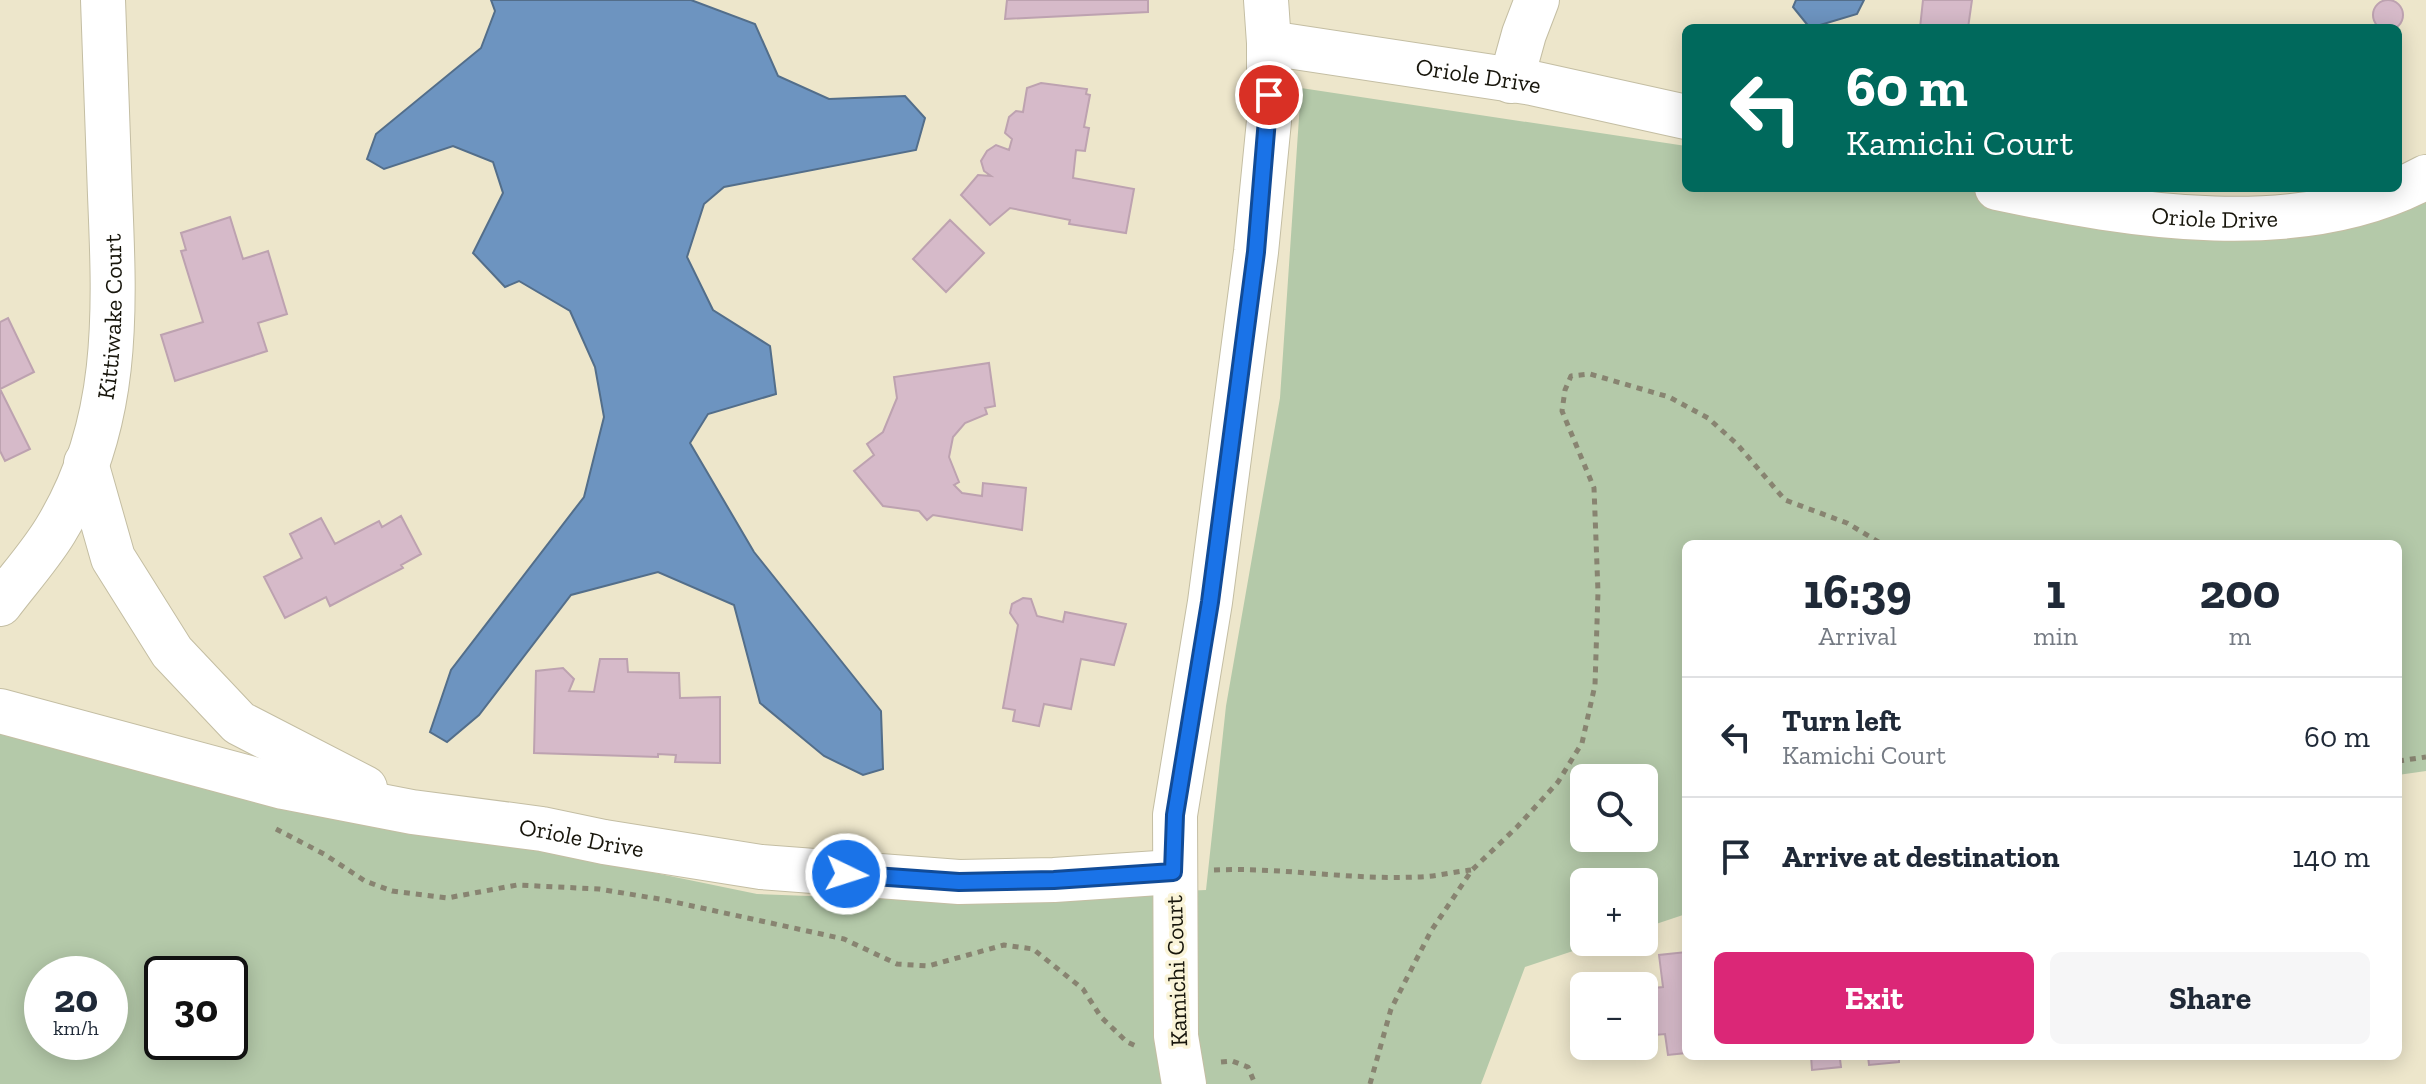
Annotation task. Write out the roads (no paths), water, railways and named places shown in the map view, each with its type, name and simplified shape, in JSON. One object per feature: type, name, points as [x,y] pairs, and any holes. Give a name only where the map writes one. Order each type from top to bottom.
[{"type":"street","name":"Kittiwake Court","points":[[0,604],[55,531],[86,463],[98,426],[111,364],[114,300],[103,0]]},
{"type":"street","name":"Kamichi Court","points":[[1182,1073],[1176,1036],[1175,815],[1210,602],[1256,252],[1269,121],[1266,0]]},
{"type":"street","points":[[1511,81],[1537,0]]},
{"type":"street","name":"Oriole Drive","points":[[1269,43],[1511,81],[1682,116]]},
{"type":"street","name":"Oriole Drive","points":[[2402,187],[2426,177]]},
{"type":"street","name":"Oriole Drive","points":[[2021,192],[2139,212],[2209,218],[2310,215],[2358,204],[2388,192]]},
{"type":"street","points":[[86,463],[113,558],[172,652],[239,723],[412,812]]},
{"type":"street","name":"Oriole Drive","points":[[0,711],[283,787],[412,812],[542,829],[761,867],[959,882],[1054,880],[1173,872]]},
{"type":"water","points":[[491,0],[691,0],[755,24],[778,76],[829,99],[905,96],[925,118],[916,150],[724,187],[704,204],[687,257],[713,310],[770,346],[776,394],[708,414],[690,443],[754,552],[881,711],[883,769],[863,775],[824,756],[760,703],[734,605],[658,572],[571,595],[479,715],[447,742],[430,732],[451,670],[584,497],[604,417],[595,367],[570,311],[519,281],[505,287],[473,253],[503,193],[493,162],[453,146],[384,169],[367,159],[376,134],[481,48],[495,11]]},
{"type":"water","points":[[1796,0],[1864,0],[1857,14],[1823,24],[1807,24],[1793,7]]}]
